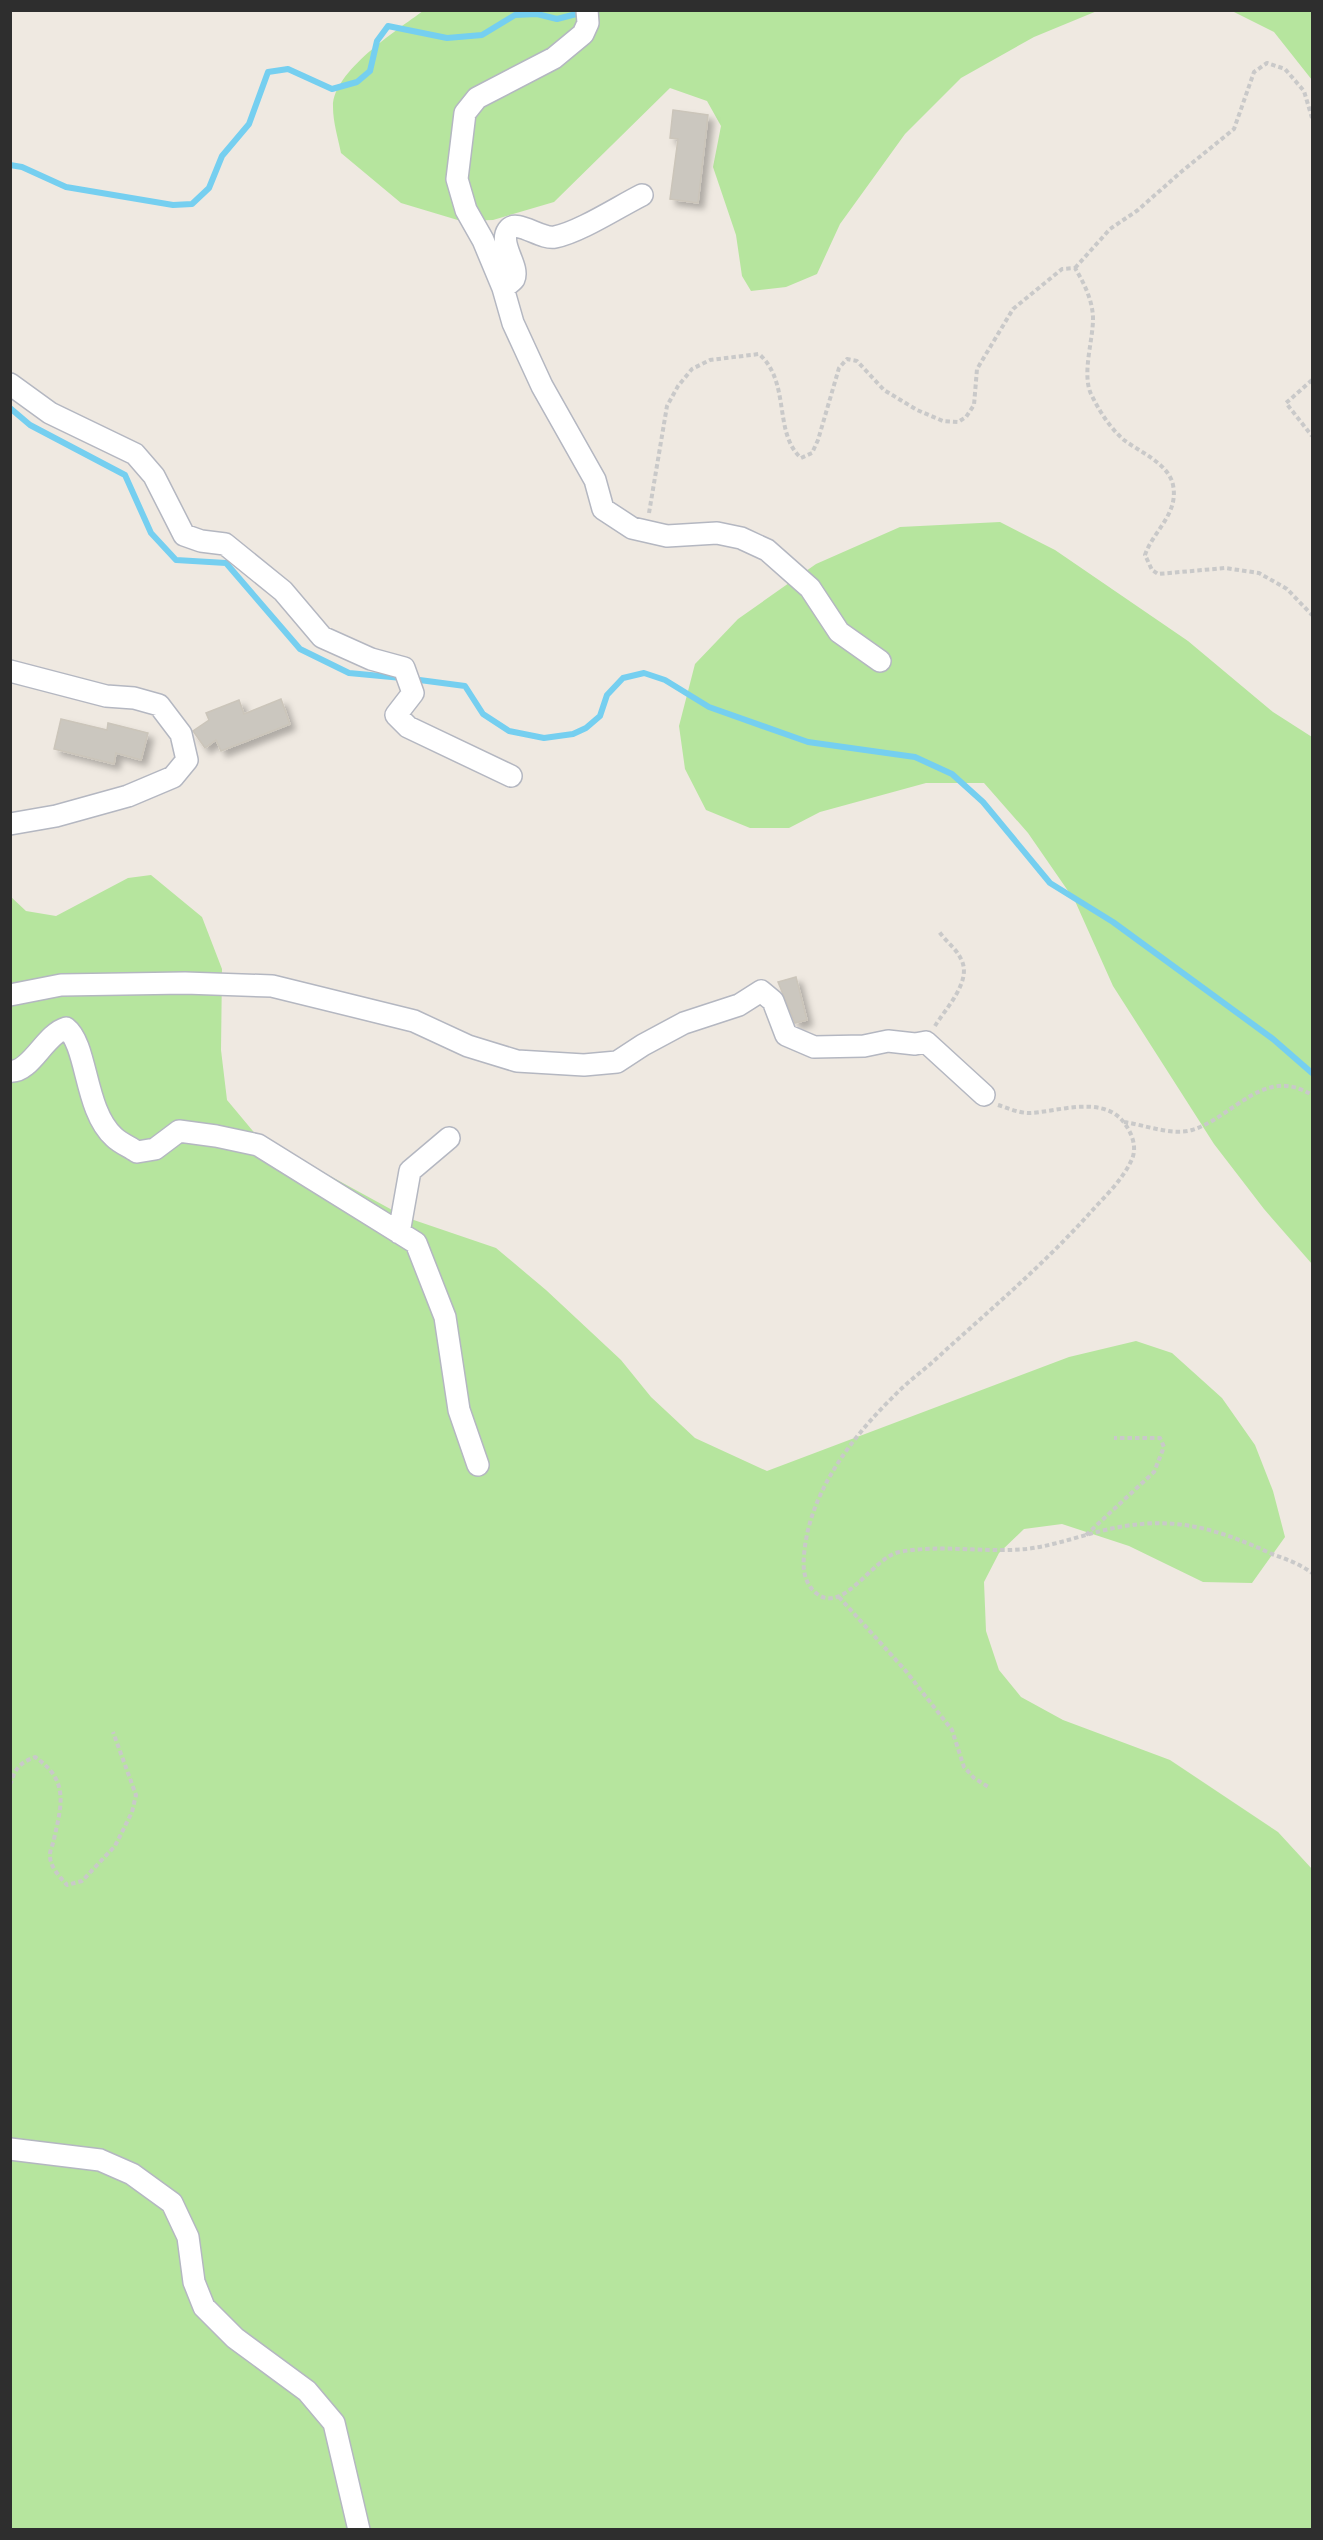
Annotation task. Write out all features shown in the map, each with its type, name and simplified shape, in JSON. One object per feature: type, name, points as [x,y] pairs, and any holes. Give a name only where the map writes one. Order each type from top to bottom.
[{"type":"street","points":[[588,17],[583,34],[554,58],[477,98],[465,113],[457,179],[466,210],[483,240],[503,288],[513,323],[542,386],[595,480],[603,509],[632,528],[667,536],[717,533],[741,538],[767,550],[810,588],[839,632],[880,661]]},
{"type":"street","points":[[503,288],[513,280],[515,273],[506,237],[512,226],[520,226],[547,238],[554,237],[589,223],[642,195]]},
{"type":"street","points":[[10,384],[50,413],[135,454],[154,476],[184,535],[201,541],[225,544],[283,591],[321,637],[371,659],[404,668],[413,693],[396,715],[408,727],[511,776]]},
{"type":"street","points":[[10,671],[106,696],[134,698],[159,705],[181,734],[187,760],[173,777],[128,796],[56,816],[10,824]]},
{"type":"street","points":[[10,995],[61,985],[185,983],[272,986],[414,1021],[468,1046],[517,1061],[584,1065],[618,1062],[643,1045],[684,1023],[739,1005],[761,991],[773,1001],[786,1035],[814,1047],[864,1046],[888,1041],[915,1044],[926,1042],[984,1095]]},
{"type":"street","points":[[10,1071],[24,1068],[56,1032],[66,1028],[73,1033],[76,1041],[85,1078],[99,1117],[113,1137],[137,1152],[155,1149],[179,1131],[258,1145],[416,1243],[445,1317],[459,1410],[478,1465]]},
{"type":"street","points":[[399,1233],[410,1171],[449,1138]]},
{"type":"street","points":[[10,2149],[100,2160],[132,2174],[172,2203],[188,2237],[194,2282],[204,2307],[235,2338],[307,2391],[334,2423],[359,2529]]},
{"type":"path","points":[[645,531],[667,406],[678,386],[692,369],[710,360],[759,354],[768,362],[777,379],[788,435],[795,453],[801,458],[812,453],[818,440],[839,368],[846,359],[857,361],[884,390],[917,410],[943,421],[958,422],[966,417],[974,405],[976,369],[1013,309],[1062,269],[1075,268],[1110,229],[1138,210],[1234,129],[1254,72],[1267,63],[1285,69],[1304,91],[1312,118]]},
{"type":"path","points":[[1075,268],[1086,286],[1093,317],[1088,368],[1090,393],[1106,420],[1124,439],[1166,471],[1173,483],[1174,499],[1167,519],[1153,538],[1145,555],[1152,570],[1158,574],[1169,575],[1225,568],[1259,573],[1287,589],[1312,615]]},
{"type":"path","points":[[1312,380],[1286,403],[1312,436]]},
{"type":"path","points":[[926,1042],[957,992],[964,970],[962,960],[946,943],[938,930]]},
{"type":"path","points":[[1123,1121],[1174,1132],[1191,1131],[1214,1120],[1251,1095],[1273,1086],[1305,1090],[1312,1095]]},
{"type":"path","points":[[984,1095],[1000,1106],[1026,1113],[1068,1108],[1098,1108],[1112,1112],[1123,1121],[1134,1139],[1134,1156],[1118,1183],[1054,1253],[894,1395],[868,1424],[825,1482],[808,1524],[803,1562],[805,1580],[816,1593],[825,1598],[835,1599],[876,1565],[896,1553],[972,1548],[1024,1549],[1124,1526],[1151,1524],[1195,1525],[1232,1536],[1312,1573]]},
{"type":"path","points":[[1085,1536],[1154,1472],[1164,1447],[1160,1438],[1114,1438]]},
{"type":"path","points":[[839,1597],[905,1670],[952,1730],[964,1767],[974,1778],[990,1788]]},
{"type":"path","points":[[10,1785],[15,1770],[24,1761],[35,1757],[47,1765],[60,1783],[60,1799],[50,1857],[56,1872],[67,1885],[82,1881],[115,1846],[132,1812],[135,1795],[113,1732]]},
{"type":"green space","points":[[423,11],[1097,11],[1034,37],[961,78],[905,134],[840,224],[817,274],[786,287],[751,291],[742,276],[736,235],[713,167],[721,126],[707,101],[670,88],[554,202],[493,220],[461,221],[401,203],[341,153],[333,107],[343,80],[354,66],[383,40]]},
{"type":"green space","points":[[1232,11],[1312,11],[1312,80],[1274,32]]},
{"type":"green space","points":[[1000,522],[1055,550],[1188,641],[1273,712],[1312,737],[1312,1264],[1264,1209],[1214,1144],[1113,986],[1075,901],[1028,833],[984,783],[926,783],[820,812],[789,828],[750,828],[706,810],[685,769],[679,726],[695,664],[738,619],[816,564],[900,527]]},
{"type":"green space","points":[[151,875],[202,917],[222,969],[221,1050],[227,1100],[257,1136],[405,1217],[496,1248],[546,1290],[621,1360],[651,1397],[695,1438],[767,1471],[1069,1357],[1136,1341],[1172,1353],[1222,1398],[1255,1445],[1273,1491],[1285,1537],[1252,1583],[1203,1582],[1129,1546],[1062,1524],[1024,1529],[999,1553],[984,1582],[986,1631],[999,1670],[1021,1697],[1063,1720],[1170,1760],[1278,1832],[1312,1869],[1312,2529],[11,2529],[10,896],[26,911],[56,916],[128,878]]},
{"type":"building","points":[[673,110],[708,115],[698,203],[670,199],[678,139],[670,138]]},
{"type":"building","points":[[281,699],[290,724],[221,751],[216,740],[205,748],[193,731],[209,720],[206,713],[239,700],[244,714]]},
{"type":"building","points":[[61,719],[107,730],[108,723],[148,733],[141,760],[116,753],[114,764],[54,749]]},
{"type":"building","points":[[796,977],[807,1020],[795,1023],[778,982]]},
{"type":"waterway","points":[[10,165],[22,167],[66,187],[173,205],[192,204],[209,188],[222,156],[249,124],[268,72],[288,69],[332,89],[357,82],[370,71],[377,41],[388,26],[447,38],[482,35],[515,15],[537,14],[557,19],[584,12]]},
{"type":"waterway","points":[[10,408],[30,425],[125,475],[151,533],[176,560],[226,563],[300,649],[349,673],[402,678]]},
{"type":"waterway","points":[[412,679],[465,686],[483,714],[509,731],[544,738],[573,734],[586,728],[600,716],[607,695],[623,678],[644,673],[665,680],[709,707],[808,742],[915,757],[952,774],[983,802],[1050,883],[1113,922],[1273,1039],[1312,1073]]}]
